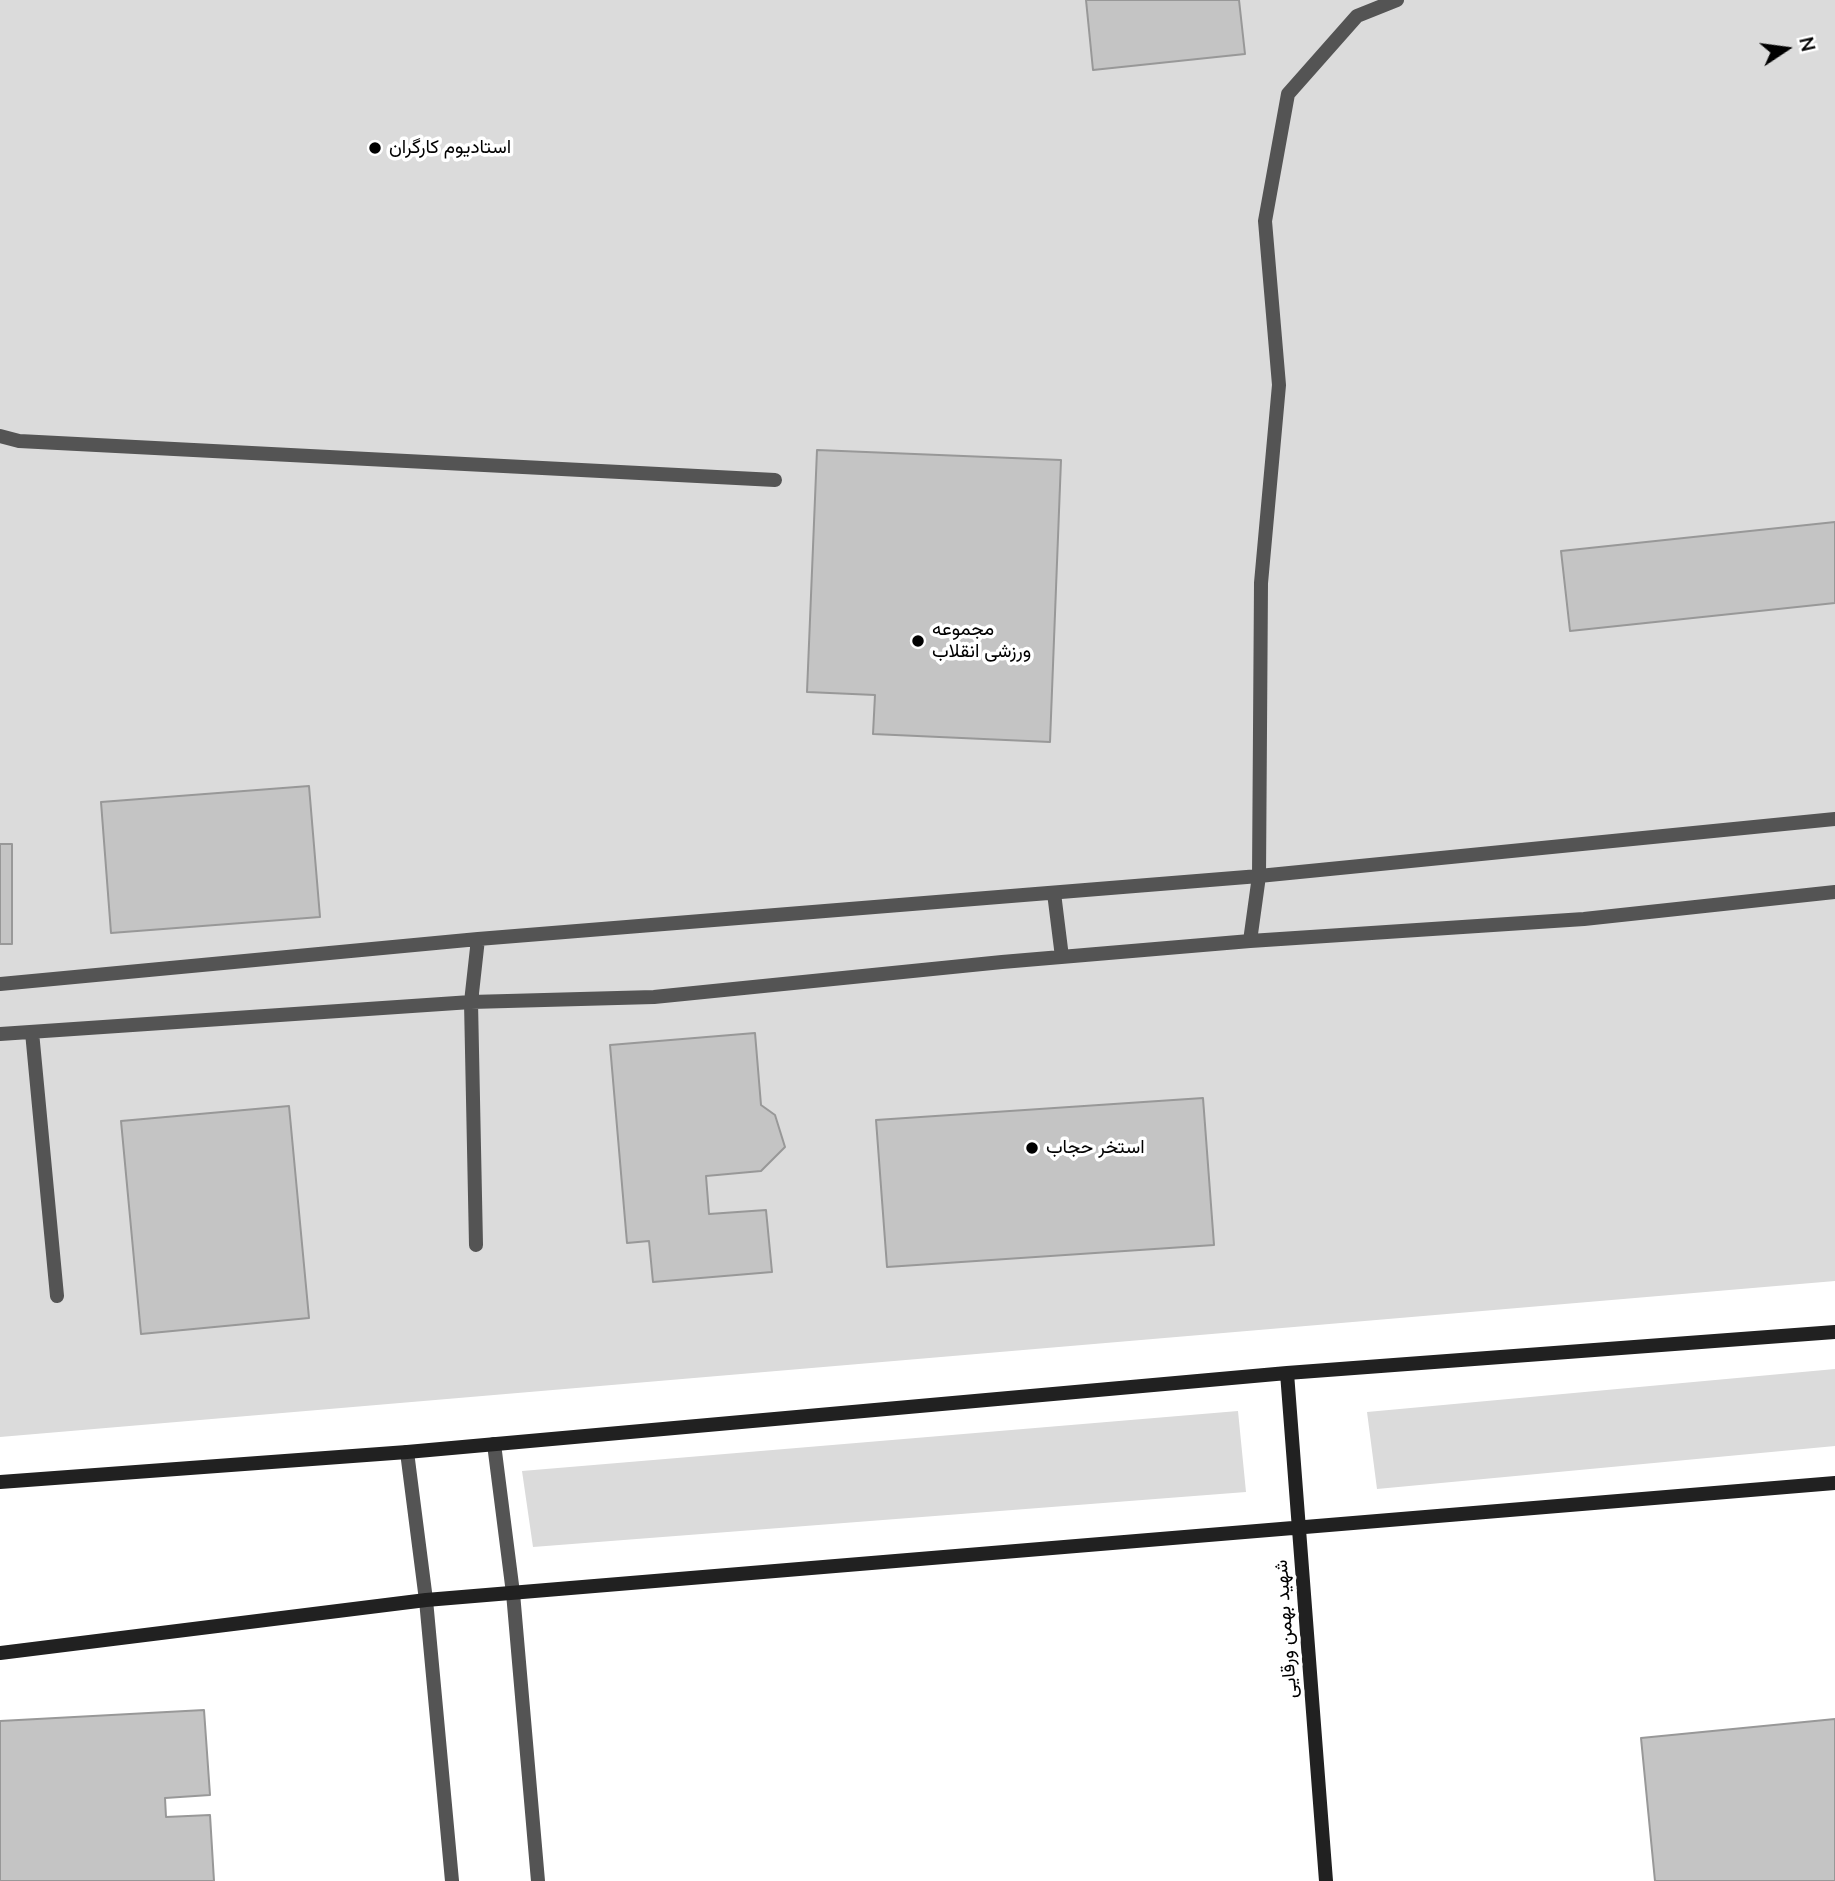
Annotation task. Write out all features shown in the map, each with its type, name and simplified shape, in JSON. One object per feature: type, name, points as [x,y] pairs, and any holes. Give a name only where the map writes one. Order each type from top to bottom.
[{"type":"street","points":[[1250,941],[1259,876],[1261,583],[1279,385],[1265,220],[1288,94],[1357,16],[1396,0]]},
{"type":"street","points":[[0,436],[19,441],[775,480]]},
{"type":"street","points":[[0,984],[478,939],[1259,876],[1835,819]]},
{"type":"street","points":[[0,1034],[471,1002],[654,997],[1250,941],[1584,919],[1835,892]]},
{"type":"street","points":[[1054,893],[1062,957]]},
{"type":"street","points":[[476,1245],[471,1002],[478,939]]},
{"type":"street","points":[[32,1032],[57,1296]]},
{"type":"street","points":[[0,1482],[407,1452],[1287,1373],[1835,1332]]},
{"type":"street","name":"شهید بهمن ورقایی","points":[[1287,1373],[1326,1881]]},
{"type":"street","points":[[494,1444],[513,1593],[538,1881]]},
{"type":"street","points":[[407,1452],[426,1600],[452,1881]]},
{"type":"street","points":[[0,1653],[426,1600],[1835,1483]]},
{"type":"shaded area","name":"مجموعه ورزشی انقلاب","points":[[0,0],[1835,0],[1835,1281],[0,1437]]},
{"type":"shaded area","points":[[1835,1369],[1835,1446],[1377,1489],[1367,1412]]},
{"type":"shaded area","points":[[1238,1411],[1246,1492],[533,1547],[522,1471]]},
{"type":"building","points":[[1086,0],[1239,0],[1245,54],[1093,70]]},
{"type":"building","points":[[817,450],[1061,460],[1050,742],[873,734],[875,695],[807,692]]},
{"type":"building","points":[[1835,522],[1835,603],[1570,631],[1561,551]]},
{"type":"building","points":[[309,786],[320,917],[111,933],[101,802]]},
{"type":"building","points":[[0,844],[12,844],[12,944],[0,944]]},
{"type":"building","points":[[755,1033],[761,1105],[775,1115],[785,1147],[761,1171],[706,1176],[709,1214],[766,1210],[772,1272],[653,1282],[649,1241],[627,1243],[610,1045]]},
{"type":"building","points":[[1203,1098],[1214,1245],[887,1267],[876,1120]]},
{"type":"building","points":[[289,1106],[309,1318],[141,1334],[121,1121]]},
{"type":"building","points":[[204,1710],[210,1795],[165,1798],[166,1817],[210,1815],[214,1881],[0,1881],[0,1721]]},
{"type":"building","points":[[1835,1719],[1835,1881],[1655,1881],[1641,1738]]},
{"type":"place","name":"استادیوم کارگران","points":[[375,148]]},
{"type":"place","name":"مجموعه ورزشی انقلاب","points":[[918,641]]},
{"type":"place","name":"استخر حجاب","points":[[1032,1148]]}]
